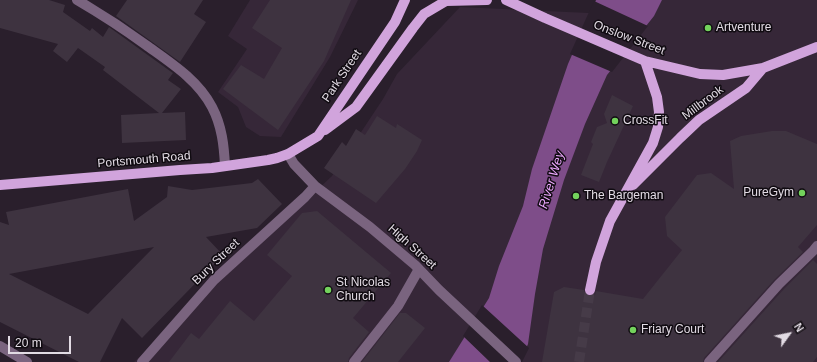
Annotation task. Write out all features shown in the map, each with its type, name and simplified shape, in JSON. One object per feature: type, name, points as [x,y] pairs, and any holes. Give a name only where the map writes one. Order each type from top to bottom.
[{"type":"main road","name":"Park Street","points":[[288,154],[318,136],[395,22],[404,0]]},
{"type":"main road","points":[[318,136],[356,107],[424,14],[446,1],[487,0]]},
{"type":"main road","name":"Onslow Street","points":[[506,0],[645,61],[700,74],[723,75],[763,68],[817,47]]},
{"type":"main road","name":"Millbrook","points":[[590,290],[596,262],[610,221],[653,143],[658,127],[659,112],[657,97],[645,61]]},
{"type":"main road","name":"Millbrook","points":[[625,194],[699,120],[746,88],[763,68]]},
{"type":"main road","name":"Portsmouth Road","points":[[0,185],[225,166],[268,160],[288,154]]},
{"type":"street","points":[[77,0],[108,18],[140,40],[196,85],[205,96],[218,122],[223,137],[225,166]]},
{"type":"street","name":"High Street","points":[[288,154],[294,164],[315,186],[370,227],[419,269],[436,287],[516,362]]},
{"type":"street","name":"Bury Street","points":[[142,362],[214,280],[305,197],[315,186]]},
{"type":"street","points":[[709,362],[778,284],[817,246]]},
{"type":"street","points":[[354,362],[398,306],[419,269]]},
{"type":"street","points":[[0,346],[27,362]]},
{"type":"shaded area","points":[[250,0],[358,0],[330,57],[281,137],[260,136],[246,127],[238,107],[218,92],[247,49],[228,36]]},
{"type":"shaded area","points":[[662,0],[817,0],[817,362],[134,362],[332,176],[383,99],[397,74],[460,7],[653,16]]},
{"type":"water","name":"River Wey","points":[[596,0],[662,0],[654,16],[607,75],[585,124],[564,180],[543,249],[528,344],[520,362],[449,362],[489,298],[499,266],[523,206],[532,169],[568,64]]},
{"type":"pier","points":[[594,1],[648,26],[612,72],[570,54]]},
{"type":"pier","points":[[482,305],[529,348],[522,362],[490,362],[463,336]]},
{"type":"building","points":[[0,0],[49,0],[65,5],[63,12],[90,31],[92,28],[103,37],[109,27],[173,73],[168,80],[181,89],[162,113],[185,112],[186,140],[122,143],[121,115],[159,113],[103,70],[105,67],[78,48],[67,62],[53,51],[58,44],[0,28]]},
{"type":"building","points":[[127,0],[203,0],[194,14],[206,22],[180,62],[116,16]]},
{"type":"building","points":[[270,0],[351,0],[324,61],[278,130],[223,89],[241,65],[264,79],[282,48],[252,28]]},
{"type":"building","name":"CrossFit","points":[[612,95],[633,106],[599,182],[581,175],[593,144],[591,142],[597,127],[607,123],[604,114]]},
{"type":"building","points":[[377,116],[396,128],[397,124],[422,140],[417,151],[405,169],[376,203],[324,168],[342,142],[346,146],[356,129],[365,135]]},
{"type":"building","points":[[772,131],[786,131],[817,144],[817,225],[798,247],[803,252],[774,280],[704,358],[703,362],[542,362],[554,292],[564,287],[584,290],[585,295],[589,296],[595,295],[596,291],[643,299],[682,250],[667,236],[665,217],[697,175],[711,173],[734,189],[730,141],[741,136]]},
{"type":"building","points":[[258,179],[282,204],[257,228],[206,237],[223,255],[142,338],[122,318],[100,362],[79,362],[0,322],[0,222],[9,225],[6,212],[128,189],[134,221],[167,197],[168,186],[192,190],[252,183]],"holes":[[[154,247],[88,314],[9,274]]]},
{"type":"building","name":"St Nicolas Church","points":[[317,211],[391,273],[353,318],[369,332],[349,358],[348,362],[169,362],[191,333],[199,339],[230,301],[254,321],[292,276],[267,255],[302,213]]},
{"type":"building","points":[[813,260],[817,264],[817,357],[813,362],[718,362],[784,289]]},
{"type":"building","points":[[400,313],[406,313],[425,328],[398,362],[362,362]]},
{"type":"tunnel","points":[[579,362],[590,290]]},
{"type":"place","name":"Artventure","points":[[708,28]]},
{"type":"place","name":"CrossFit","points":[[615,121]]},
{"type":"place","name":"PureGym","points":[[802,193]]},
{"type":"place","name":"The Bargeman","points":[[576,196]]},
{"type":"place","name":"St Nicolas Church","points":[[328,290]]},
{"type":"place","name":"Friary Court","points":[[633,330]]}]
